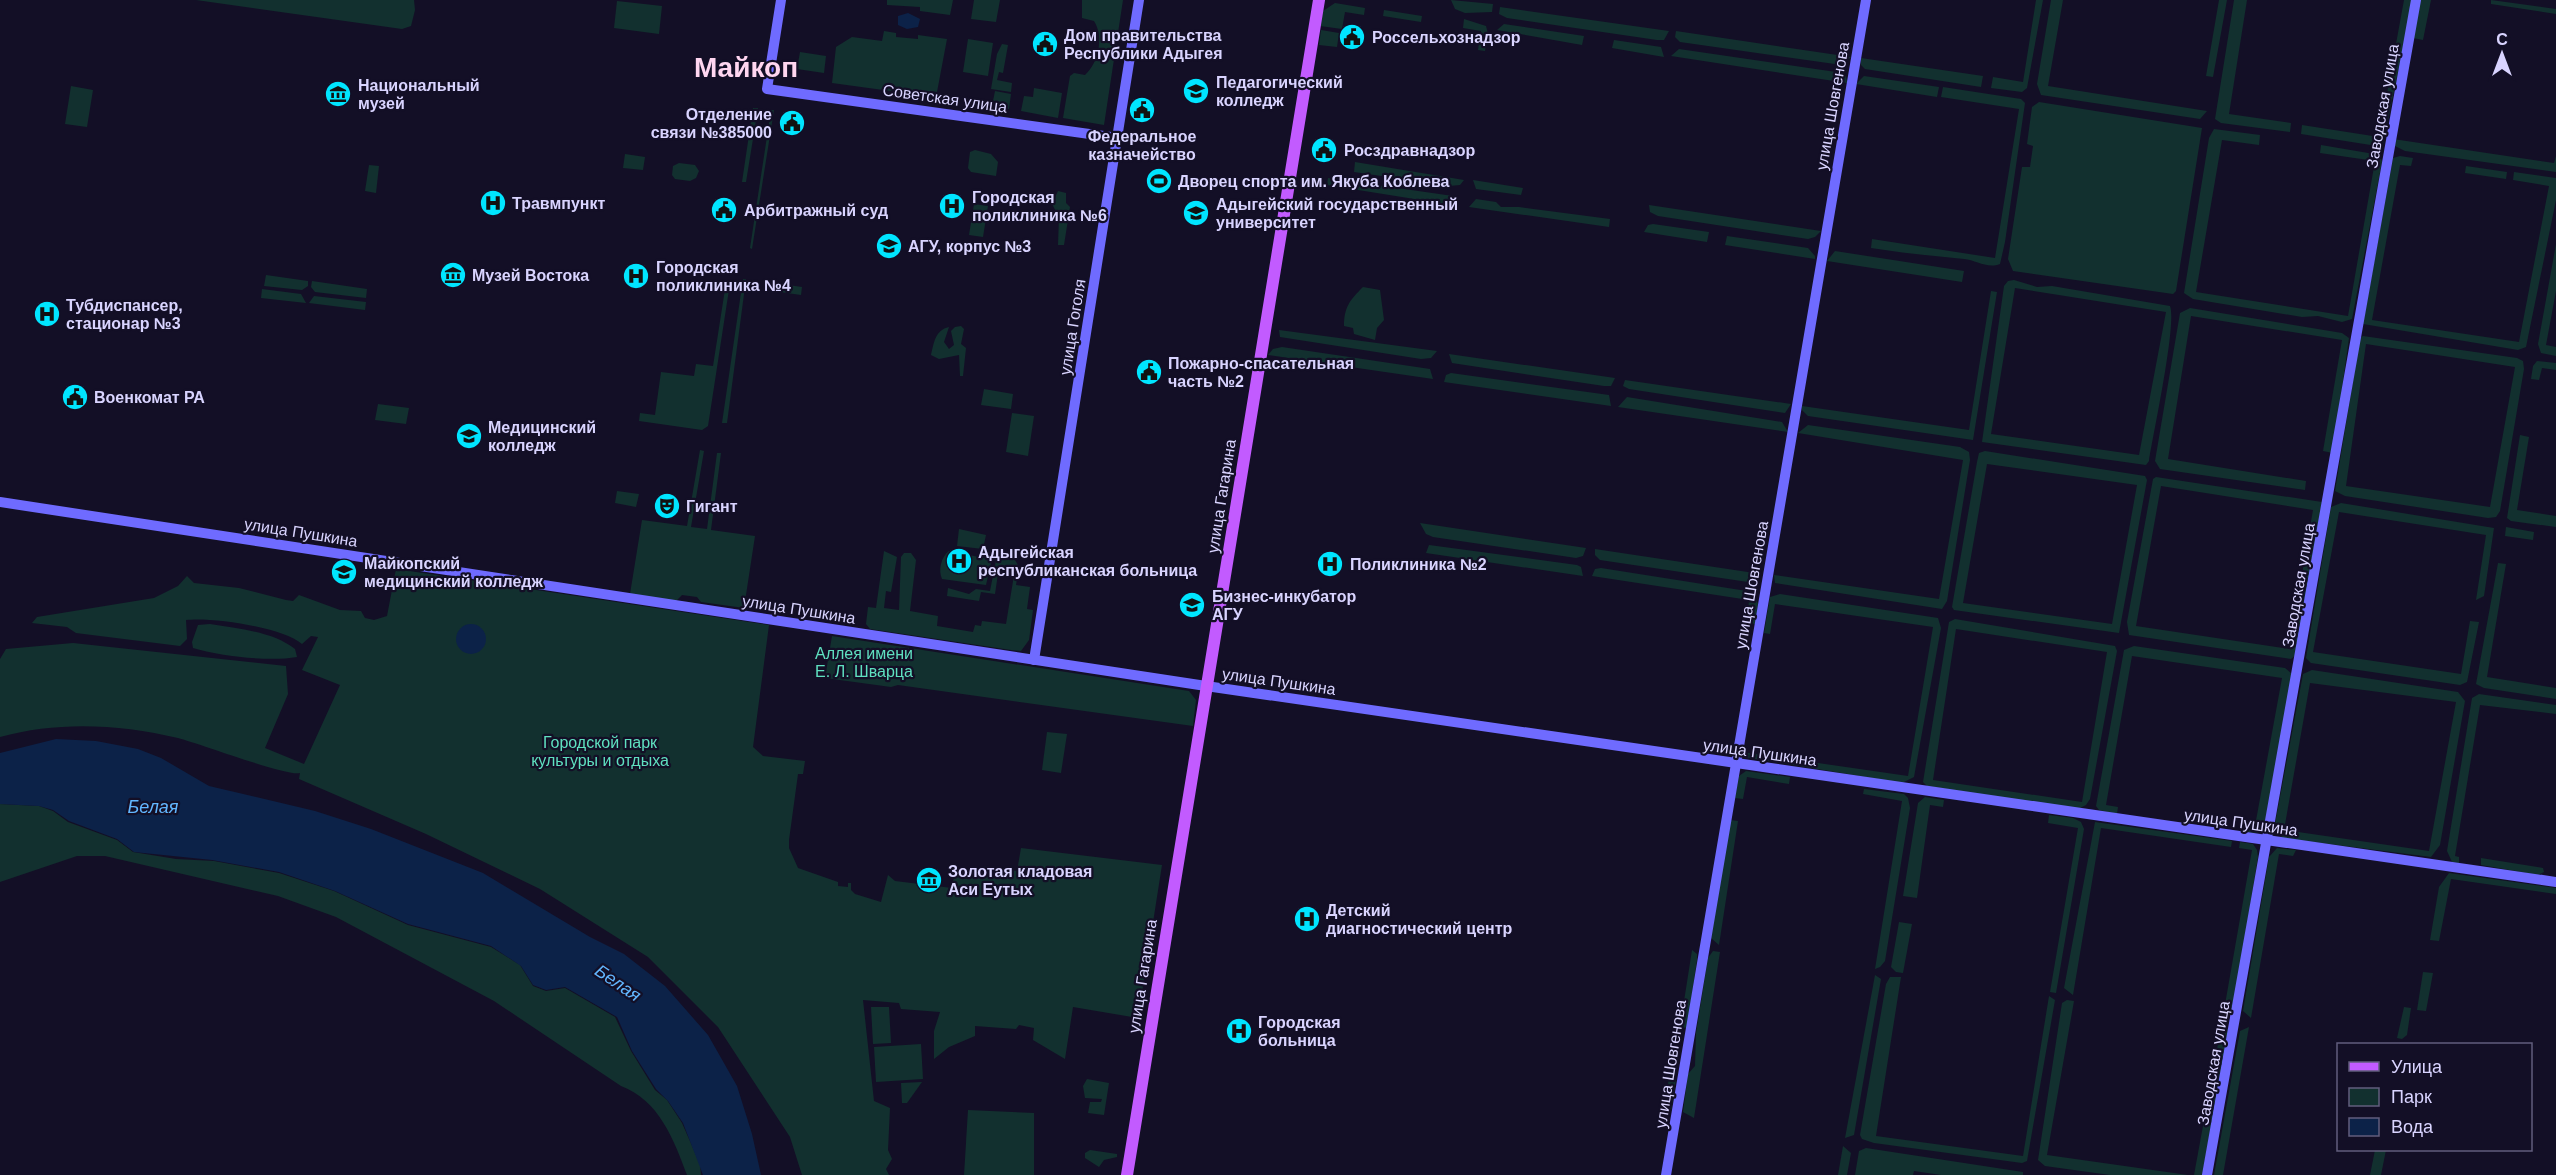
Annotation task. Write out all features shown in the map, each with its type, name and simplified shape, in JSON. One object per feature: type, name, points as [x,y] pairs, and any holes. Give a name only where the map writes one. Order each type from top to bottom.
[{"type":"main road","name":"Советская улица","points":[[781,0],[767,89],[1118,138]]},
{"type":"main road","name":"улица Гоголя","points":[[1034,660],[1139,0]]},
{"type":"main road","name":"улица Гагарина","points":[[1127,1175],[1320,0]]},
{"type":"main road","name":"улица Шовгенова","points":[[1666,1175],[1866,0]]},
{"type":"main road","name":"Заводская улица","points":[[2208,1175],[2416,0]]},
{"type":"main road","name":"улица Пушкина","points":[[0,502],[1206,686],[2556,882]]},
{"type":"green space","points":[[196,0],[414,0],[415,10],[411,26],[402,29]]},
{"type":"green space","points":[[887,0],[953,0],[950,15],[920,11],[920,7],[887,5]]},
{"type":"green space","points":[[974,0],[1000,0],[996,22],[971,19]]},
{"type":"green space","points":[[1082,0],[1123,0],[1104,125],[1063,118],[1070,76],[1074,73],[1085,75],[1097,57],[1099,34],[1094,21],[1082,18]]},
{"type":"green space","points":[[1451,0],[1493,4],[1492,12],[1465,13],[1455,9]]},
{"type":"green space","points":[[2036,0],[2043,0],[2027,88],[2022,92],[1991,88],[1993,77],[2023,82]]},
{"type":"green space","points":[[2051,0],[2063,0],[2048,86],[2207,111],[2200,119],[2041,95],[2037,84]]},
{"type":"green space","points":[[2219,0],[2227,0],[2213,77],[2206,76]]},
{"type":"green space","points":[[2234,0],[2247,0],[2229,114],[2291,123],[2290,132],[2221,123],[2215,119]]},
{"type":"green space","points":[[2404,0],[2412,0],[2412,4],[2383,144],[2377,146],[2301,134],[2302,125],[2379,137]]},
{"type":"green space","points":[[2420,0],[2431,0],[2423,40],[2413,38]]},
{"type":"green space","points":[[2491,0],[2556,9],[2556,14],[2491,4]]},
{"type":"green space","points":[[617,1],[662,6],[659,34],[614,28]]},
{"type":"green space","points":[[1335,3],[1365,8],[1364,15],[1345,12],[1342,29],[1320,26],[1323,11]]},
{"type":"green space","points":[[1500,7],[1669,31],[1664,40],[1657,40],[1507,18],[1499,14]]},
{"type":"green space","points":[[1384,10],[1422,16],[1421,22],[1383,16]]},
{"type":"green space","points":[[1464,19],[1486,26],[1488,34],[1485,51],[1478,50],[1481,31],[1463,28]]},
{"type":"green space","points":[[1504,24],[1584,36],[1582,45],[1497,30]]},
{"type":"green space","points":[[1321,30],[1339,33],[1337,47],[1319,45]]},
{"type":"green space","points":[[884,31],[896,33],[896,37],[918,39],[918,35],[947,39],[937,92],[931,91],[927,96],[832,83],[836,47],[852,37],[882,41]]},
{"type":"green space","points":[[1676,31],[1851,57],[1842,65],[1680,42],[1675,37]]},
{"type":"green space","points":[[968,39],[993,43],[988,76],[963,72]]},
{"type":"green space","points":[[1614,40],[1661,47],[1664,57],[1612,48]]},
{"type":"green space","points":[[1002,44],[1008,45],[1003,73],[999,72],[997,80],[1012,83],[1011,92],[991,89],[997,54]]},
{"type":"green space","points":[[1679,49],[1836,72],[1846,76],[1847,83],[1671,56]]},
{"type":"green space","points":[[800,52],[826,56],[824,73],[797,69]]},
{"type":"green space","points":[[1861,58],[1983,76],[1981,87],[1865,69],[1861,65]]},
{"type":"green space","points":[[1864,76],[1939,87],[1937,97],[1856,84]]},
{"type":"green space","points":[[71,86],[93,90],[87,127],[65,124]]},
{"type":"green space","points":[[1943,87],[2021,99],[2025,103],[2000,264],[1986,265],[1964,259],[1871,248],[1872,239],[1995,258],[2019,109],[1941,97]]},
{"type":"green space","points":[[1034,88],[1062,93],[1058,118],[1021,111],[1024,96],[1033,97]]},
{"type":"green space","points":[[995,91],[1011,94],[1009,109],[992,106]]},
{"type":"green space","points":[[2039,102],[2202,128],[2176,291],[2173,294],[2013,271],[2008,259],[2022,167],[2030,167],[2033,146],[2027,144],[2032,107]]},
{"type":"green space","points":[[753,108],[758,108],[746,182],[742,182]]},
{"type":"green space","points":[[771,110],[774,110],[752,249],[750,248]]},
{"type":"green space","points":[[2214,129],[2260,135],[2259,145],[2222,140],[2196,292],[2348,316],[2375,161],[2320,153],[2321,145],[2380,155],[2382,162],[2352,319],[2342,322],[2318,316],[2302,317],[2193,299],[2184,293],[2209,138]]},
{"type":"green space","points":[[2393,139],[2554,163],[2556,156],[2556,172],[2405,151],[2395,146]]},
{"type":"green space","points":[[975,150],[991,154],[998,162],[996,176],[971,172],[968,168],[970,152]]},
{"type":"green space","points":[[625,154],[645,157],[643,170],[623,168]]},
{"type":"green space","points":[[2400,156],[2413,158],[2411,166],[2400,165],[2372,320],[2519,342],[2549,186],[2513,180],[2514,172],[2556,178],[2556,200],[2526,347],[2518,350],[2363,324],[2393,158]]},
{"type":"green space","points":[[1355,162],[1464,180],[1460,185],[1449,186],[1354,172]]},
{"type":"green space","points":[[679,163],[695,165],[699,171],[696,178],[690,181],[675,179],[672,175],[673,166]]},
{"type":"green space","points":[[369,165],[379,166],[376,193],[365,191]]},
{"type":"green space","points":[[2466,166],[2507,172],[2506,179],[2465,173]]},
{"type":"green space","points":[[1328,178],[1453,196],[1458,206],[1327,185]]},
{"type":"green space","points":[[1473,180],[1523,188],[1521,195],[1476,189]]},
{"type":"green space","points":[[1058,191],[1066,193],[1066,203],[1070,207],[1064,245],[1058,245],[1059,217],[1052,204]]},
{"type":"green space","points":[[1476,199],[1496,202],[1501,207],[1519,207],[1610,219],[1609,227],[1469,207]]},
{"type":"green space","points":[[974,204],[988,206],[983,237],[969,235]]},
{"type":"green space","points":[[1649,205],[1821,231],[1815,237],[1808,239],[1658,216],[1650,212]]},
{"type":"green space","points":[[1648,225],[1709,232],[1707,242],[1644,232]]},
{"type":"green space","points":[[1727,236],[1808,248],[1815,259],[1725,245]]},
{"type":"green space","points":[[2556,244],[2556,291],[2546,345],[2556,347],[2556,356],[2541,353],[2538,344]]},
{"type":"green space","points":[[1835,251],[1964,271],[1962,282],[1827,261]]},
{"type":"green space","points":[[266,275],[308,281],[308,286],[302,290],[264,286]]},
{"type":"green space","points":[[743,279],[746,279],[727,423],[722,423]]},
{"type":"green space","points":[[2014,280],[2037,287],[2052,286],[2170,306],[2167,356],[2149,461],[2146,465],[1982,442],[2004,286],[2008,281]],"holes":[[[2015,288],[2166,312],[2139,455],[1991,434]]]},
{"type":"green space","points":[[312,281],[367,289],[366,298],[315,292],[311,287]]},
{"type":"green space","points":[[726,283],[730,283],[708,426],[702,430],[639,421],[640,413],[655,415],[661,372],[694,376],[696,364],[713,366]]},
{"type":"green space","points":[[774,283],[802,287],[801,295],[773,291]]},
{"type":"green space","points":[[1363,287],[1380,290],[1384,320],[1377,328],[1375,340],[1354,334],[1353,328],[1344,326],[1349,304]]},
{"type":"green space","points":[[262,289],[301,294],[306,303],[261,298]]},
{"type":"green space","points":[[1991,291],[1997,292],[1973,440],[1808,416],[1802,410],[1802,406],[1969,430]]},
{"type":"green space","points":[[314,296],[366,302],[365,310],[309,303]]},
{"type":"green space","points":[[2190,308],[2342,333],[2349,338],[2333,453],[2323,451],[2342,340],[2191,316],[2168,459],[2306,481],[2305,490],[2160,469],[2155,461],[2180,313]]},
{"type":"green space","points":[[961,326],[964,329],[961,344],[966,348],[963,376],[960,376],[959,355],[939,359],[931,355],[936,338],[941,331],[949,327],[944,342],[949,349],[954,345],[951,331]]},
{"type":"green space","points":[[1279,330],[1437,351],[1431,358],[1421,359],[1280,337]]},
{"type":"green space","points":[[2363,336],[2517,358],[2523,361],[2524,369],[2500,511],[2496,517],[2488,518],[2345,496],[2335,491],[2360,338]],"holes":[[[2366,344],[2515,367],[2490,507],[2346,486]]]},
{"type":"green space","points":[[1282,347],[1430,369],[1433,379],[1268,355],[1273,349]]},
{"type":"green space","points":[[1449,354],[1615,378],[1611,386],[1604,386],[1452,363]]},
{"type":"green space","points":[[2537,361],[2556,363],[2556,370],[2542,368],[2539,380],[2531,379],[2533,366]]},
{"type":"green space","points":[[1451,373],[1609,395],[1611,406],[1444,382],[1446,375]]},
{"type":"green space","points":[[1625,380],[1791,404],[1785,413],[1629,389],[1623,386]]},
{"type":"green space","points":[[984,389],[1013,394],[1011,409],[981,405]]},
{"type":"green space","points":[[1627,397],[1782,422],[1788,432],[1618,407]]},
{"type":"green space","points":[[378,404],[409,408],[406,424],[375,420]]},
{"type":"green space","points":[[1012,413],[1034,416],[1028,456],[1006,452]]},
{"type":"green space","points":[[1808,425],[1960,447],[1969,452],[1970,460],[1947,601],[1942,609],[1775,583],[1774,575],[1939,599],[1963,460],[1798,433]]},
{"type":"green space","points":[[2520,435],[2529,437],[2517,510],[2556,516],[2556,527],[2511,521],[2507,518]]},
{"type":"green space","points":[[700,450],[704,451],[691,527],[707,529],[717,453],[721,453],[711,530],[755,536],[744,608],[701,602],[697,597],[682,595],[676,601],[630,594],[642,520],[687,526]]},
{"type":"green space","points":[[1985,451],[2145,476],[2147,480],[2119,633],[1954,610],[1952,607],[1979,453]],"holes":[[[1987,464],[2137,485],[2112,624],[1963,603]]]},
{"type":"green space","points":[[2156,477],[2322,502],[2296,655],[2291,659],[2129,635],[2127,622],[2153,479]],"holes":[[[2161,486],[2313,510],[2289,649],[2136,626]]]},
{"type":"green space","points":[[617,491],[639,494],[636,507],[615,503]]},
{"type":"green space","points":[[2341,503],[2494,528],[2484,596],[2476,600],[2486,535],[2339,512],[2313,652],[2461,674],[2470,621],[2479,622],[2467,682],[2460,685],[2311,663],[2306,658],[2331,507]]},
{"type":"green space","points":[[1420,523],[1586,548],[1583,556],[1576,558],[1433,537],[1426,534]]},
{"type":"green space","points":[[2506,527],[2534,532],[2533,540],[2505,536]]},
{"type":"green space","points":[[959,529],[986,535],[983,549],[957,546]]},
{"type":"green space","points":[[1429,545],[1577,565],[1581,567],[1583,576],[1426,553]]},
{"type":"green space","points":[[1595,549],[1761,574],[1756,581],[1748,582],[1600,560],[1595,555]]},
{"type":"green space","points":[[884,551],[897,557],[891,592],[886,591],[884,608],[899,610],[901,557],[904,553],[911,553],[916,560],[910,611],[938,616],[937,626],[973,632],[975,625],[981,626],[982,621],[1006,624],[1015,569],[999,567],[995,594],[981,592],[979,601],[947,596],[948,588],[969,594],[976,589],[990,591],[996,560],[1000,557],[1015,560],[1019,567],[1016,585],[1030,587],[1027,609],[1033,610],[1029,640],[1021,651],[870,629],[866,624],[868,607],[876,608]]},
{"type":"green space","points":[[949,551],[989,559],[991,563],[986,585],[942,579],[941,564]]},
{"type":"green space","points":[[2498,563],[2506,564],[2487,677],[2556,688],[2556,699],[2484,688],[2476,684]]},
{"type":"green space","points":[[1601,568],[1753,592],[1758,604],[1755,624],[1747,622],[1749,600],[1592,576],[1595,569]]},
{"type":"green space","name":"Городской парк культуры и отдыха","points":[[396,569],[769,625],[753,747],[763,756],[805,761],[803,774],[798,774],[789,840],[789,848],[798,868],[838,882],[838,886],[848,887],[848,883],[851,883],[851,890],[855,894],[881,902],[888,875],[895,881],[952,888],[954,875],[958,875],[959,871],[979,876],[981,866],[1017,871],[1021,848],[1162,865],[1138,1018],[1073,1007],[1065,1059],[1033,1040],[1034,1028],[1019,1025],[1016,1029],[975,1026],[975,1036],[949,1047],[934,1059],[934,1031],[940,1012],[901,1009],[899,1003],[863,1000],[874,1101],[890,1108],[888,1150],[892,1159],[886,1169],[889,1175],[802,1175],[790,1137],[718,1027],[648,957],[540,889],[426,834],[299,779],[300,773],[261,765],[178,738],[156,733],[89,726],[44,728],[0,737],[0,659],[6,649],[73,643],[286,666],[288,694],[265,748],[304,764],[340,685],[302,670],[318,637],[311,636],[302,644],[263,628],[198,619],[186,620],[187,639],[180,646],[76,633],[67,627],[32,623],[37,617],[154,598],[178,586],[187,576],[194,583],[239,588],[286,600],[293,601],[299,595],[340,610],[361,611],[365,618],[374,620],[387,616]]},
{"type":"green space","points":[[1780,594],[1938,618],[1941,628],[1914,777],[1902,783],[1744,757],[1742,752],[1908,776],[1933,627],[1775,604],[1770,634],[1764,633],[1770,597]]},
{"type":"green space","points":[[1955,619],[2115,646],[2117,651],[2090,799],[2086,805],[2078,809],[1927,786],[1923,782],[1949,622]],"holes":[[[1956,629],[2107,652],[2082,802],[1933,780]]]},
{"type":"green space","points":[[210,624],[276,638],[295,649],[297,657],[273,659],[245,657],[193,648],[192,642],[198,625]]},
{"type":"green space","name":"Аллея имени Е. Л. Шварца","points":[[832,636],[1189,691],[1196,700],[1193,726],[898,685],[891,687],[825,678]]},
{"type":"green space","points":[[2134,646],[2285,668],[2292,674],[2265,823],[2258,833],[2242,832],[2243,825],[2255,826],[2282,678],[2132,656],[2106,805],[2118,807],[2117,814],[2099,810],[2096,806],[2124,650]]},
{"type":"green space","points":[[2312,670],[2458,692],[2465,701],[2440,845],[2431,857],[2283,838],[2274,829],[2303,674]],"holes":[[[2310,683],[2456,702],[2429,851],[2284,830]]]},
{"type":"green space","points":[[2479,694],[2556,705],[2556,714],[2480,705],[2455,856],[2459,857],[2459,863],[2452,862],[2447,851],[2472,698]]},
{"type":"green space","points":[[1047,732],[1067,734],[1061,773],[1042,770]]},
{"type":"green space","points":[[1746,771],[1790,777],[1789,784],[1747,777],[1743,799],[1735,798],[1739,776]]},
{"type":"green space","points":[[1864,789],[1904,794],[1908,798],[1910,808],[1885,961],[1875,969],[1902,801],[1863,794]]},
{"type":"green space","points":[[1925,797],[1944,800],[1943,807],[1930,805],[1917,898],[1903,896],[1918,803]]},
{"type":"green space","points":[[0,804],[39,806],[53,811],[68,822],[117,840],[133,852],[176,859],[214,861],[279,873],[334,891],[408,925],[491,947],[520,965],[533,986],[546,991],[565,988],[615,1017],[631,1051],[655,1090],[667,1100],[682,1123],[700,1164],[701,1175],[687,1175],[677,1148],[663,1123],[646,1101],[634,1092],[621,1086],[494,1001],[336,917],[278,896],[105,856],[77,856],[0,882]]},
{"type":"green space","points":[[2049,815],[2073,818],[2081,822],[2084,829],[2056,993],[2050,992],[2078,828],[2048,823]]},
{"type":"green space","points":[[1730,820],[1738,821],[1719,945],[1711,938]]},
{"type":"green space","points":[[2095,822],[2232,841],[2231,847],[2101,828],[2073,995],[2064,988]]},
{"type":"green space","points":[[2240,842],[2253,844],[2258,857],[2233,1010],[2223,1016],[2252,850],[2239,848]]},
{"type":"green space","points":[[2277,848],[2296,850],[2293,856],[2279,854],[2251,1018],[2243,1011],[2269,857]]},
{"type":"green space","points":[[2481,858],[2543,868],[2544,872],[2538,875],[2481,865]]},
{"type":"green space","points":[[2449,873],[2556,888],[2556,894],[2451,879],[2439,941],[2430,940],[2439,887]]},
{"type":"green space","points":[[1899,922],[1912,924],[1903,973],[1896,972],[1891,967]]},
{"type":"green space","points":[[1692,950],[1697,954],[1697,960],[1687,1028],[1680,1027]]},
{"type":"green space","points":[[1713,951],[1720,952],[1694,1118],[1683,1112],[1688,1074],[1695,1066],[1696,1033],[1708,958]]},
{"type":"green space","points":[[2423,972],[2433,973],[2426,1011],[2417,1010]]},
{"type":"green space","points":[[1875,975],[1881,979],[1854,1135],[1845,1138]]},
{"type":"green space","points":[[1890,977],[1901,977],[1876,1136],[2023,1156],[2049,996],[2055,1000],[2027,1161],[2022,1163],[1874,1143],[1862,1139],[1860,1135],[1886,984]]},
{"type":"green space","points":[[2067,1000],[2074,1001],[2047,1155],[2188,1175],[2110,1175],[2045,1166],[2038,1160],[2062,1003]]},
{"type":"green space","points":[[871,1007],[889,1007],[891,1043],[873,1044]]},
{"type":"green space","points":[[2404,1007],[2411,1008],[2407,1035],[2402,1039],[2397,1038]]},
{"type":"green space","points":[[2222,1022],[2229,1031],[2202,1175],[2194,1175]]},
{"type":"green space","points":[[2249,1027],[2223,1175],[2214,1175],[2240,1031]]},
{"type":"green space","points":[[921,1044],[923,1079],[876,1082],[874,1047]]},
{"type":"green space","points":[[1669,1078],[1676,1079],[1671,1111],[1663,1114]]},
{"type":"green space","points":[[1087,1079],[1109,1083],[1104,1115],[1088,1113],[1090,1102],[1101,1102],[1102,1099],[1085,1098],[1083,1086]]},
{"type":"green space","points":[[922,1082],[907,1103],[902,1103],[901,1083]]},
{"type":"green space","points":[[968,1110],[1034,1113],[1034,1175],[964,1175]]},
{"type":"green space","points":[[1843,1146],[1851,1153],[1847,1175],[1838,1175]]},
{"type":"green space","points":[[1866,1148],[2023,1172],[2023,1175],[1941,1175],[1914,1171],[1913,1175],[1855,1175],[1859,1151]]},
{"type":"green space","points":[[1090,1150],[1117,1154],[1117,1157],[1104,1160],[1099,1167],[1085,1158],[1085,1153]]},
{"type":"green space","points":[[2375,1151],[2386,1151],[2381,1175],[2370,1175]]},
{"type":"water","points":[[908,13],[920,19],[918,27],[907,29],[898,25],[898,16]]},
{"type":"water","points":[[471,624],[477,625],[485,633],[485,645],[477,653],[471,654],[465,653],[457,645],[456,639],[457,633],[465,625]]},
{"type":"water","name":"Белая","points":[[56,739],[96,741],[138,749],[161,758],[209,786],[315,811],[371,829],[483,873],[590,937],[624,954],[665,986],[708,1035],[737,1086],[752,1134],[761,1175],[703,1175],[683,1123],[668,1101],[656,1089],[632,1051],[617,1017],[565,987],[546,990],[533,985],[521,966],[491,946],[408,924],[335,891],[279,872],[212,860],[134,852],[117,839],[69,821],[53,810],[39,806],[0,804],[0,753]]},
{"type":"place","name":"Россельхознадзор","points":[[1352,37]]},
{"type":"place","name":"Дом правительства Республики Адыгея","points":[[1045,44]]},
{"type":"place","name":"Педагогический колледж","points":[[1196,91]]},
{"type":"place","name":"Национальный музей","points":[[338,94]]},
{"type":"place","name":"Федеральное казначейство","points":[[1142,110]]},
{"type":"place","name":"Отделение связи №385000","points":[[792,123]]},
{"type":"place","name":"Росздравнадзор","points":[[1324,150]]},
{"type":"place","name":"Дворец спорта им. Якуба Коблева","points":[[1159,181]]},
{"type":"place","name":"Травмпункт","points":[[493,203]]},
{"type":"place","name":"Городская поликлиника №6","points":[[952,206]]},
{"type":"place","name":"Арбитражный суд","points":[[724,210]]},
{"type":"place","name":"Адыгейский государственный университет","points":[[1196,213]]},
{"type":"place","name":"АГУ, корпус №3","points":[[889,246]]},
{"type":"place","name":"Музей Востока","points":[[453,275]]},
{"type":"place","name":"Городская поликлиника №4","points":[[636,276]]},
{"type":"place","name":"Тубдиспансер, стационар №3","points":[[47,314]]},
{"type":"place","name":"Пожарно-спасательная часть №2","points":[[1149,372]]},
{"type":"place","name":"Военкомат РА","points":[[75,397]]},
{"type":"place","name":"Медицинский колледж","points":[[469,436]]},
{"type":"place","name":"Гигант","points":[[667,506]]},
{"type":"place","name":"Адыгейская республиканская больница","points":[[959,561]]},
{"type":"place","name":"Поликлиника №2","points":[[1330,564]]},
{"type":"place","name":"Майкопский медицинский колледж","points":[[344,572]]},
{"type":"place","name":"Бизнес-инкубатор АГУ","points":[[1192,605]]},
{"type":"place","name":"Золотая кладовая Аси Еутых","points":[[929,880]]},
{"type":"place","name":"Детский диагностический центр","points":[[1307,919]]},
{"type":"place","name":"Городская больница","points":[[1239,1031]]},
{"type":"district","name":"Майкоп","points":[[746,67]]}]
